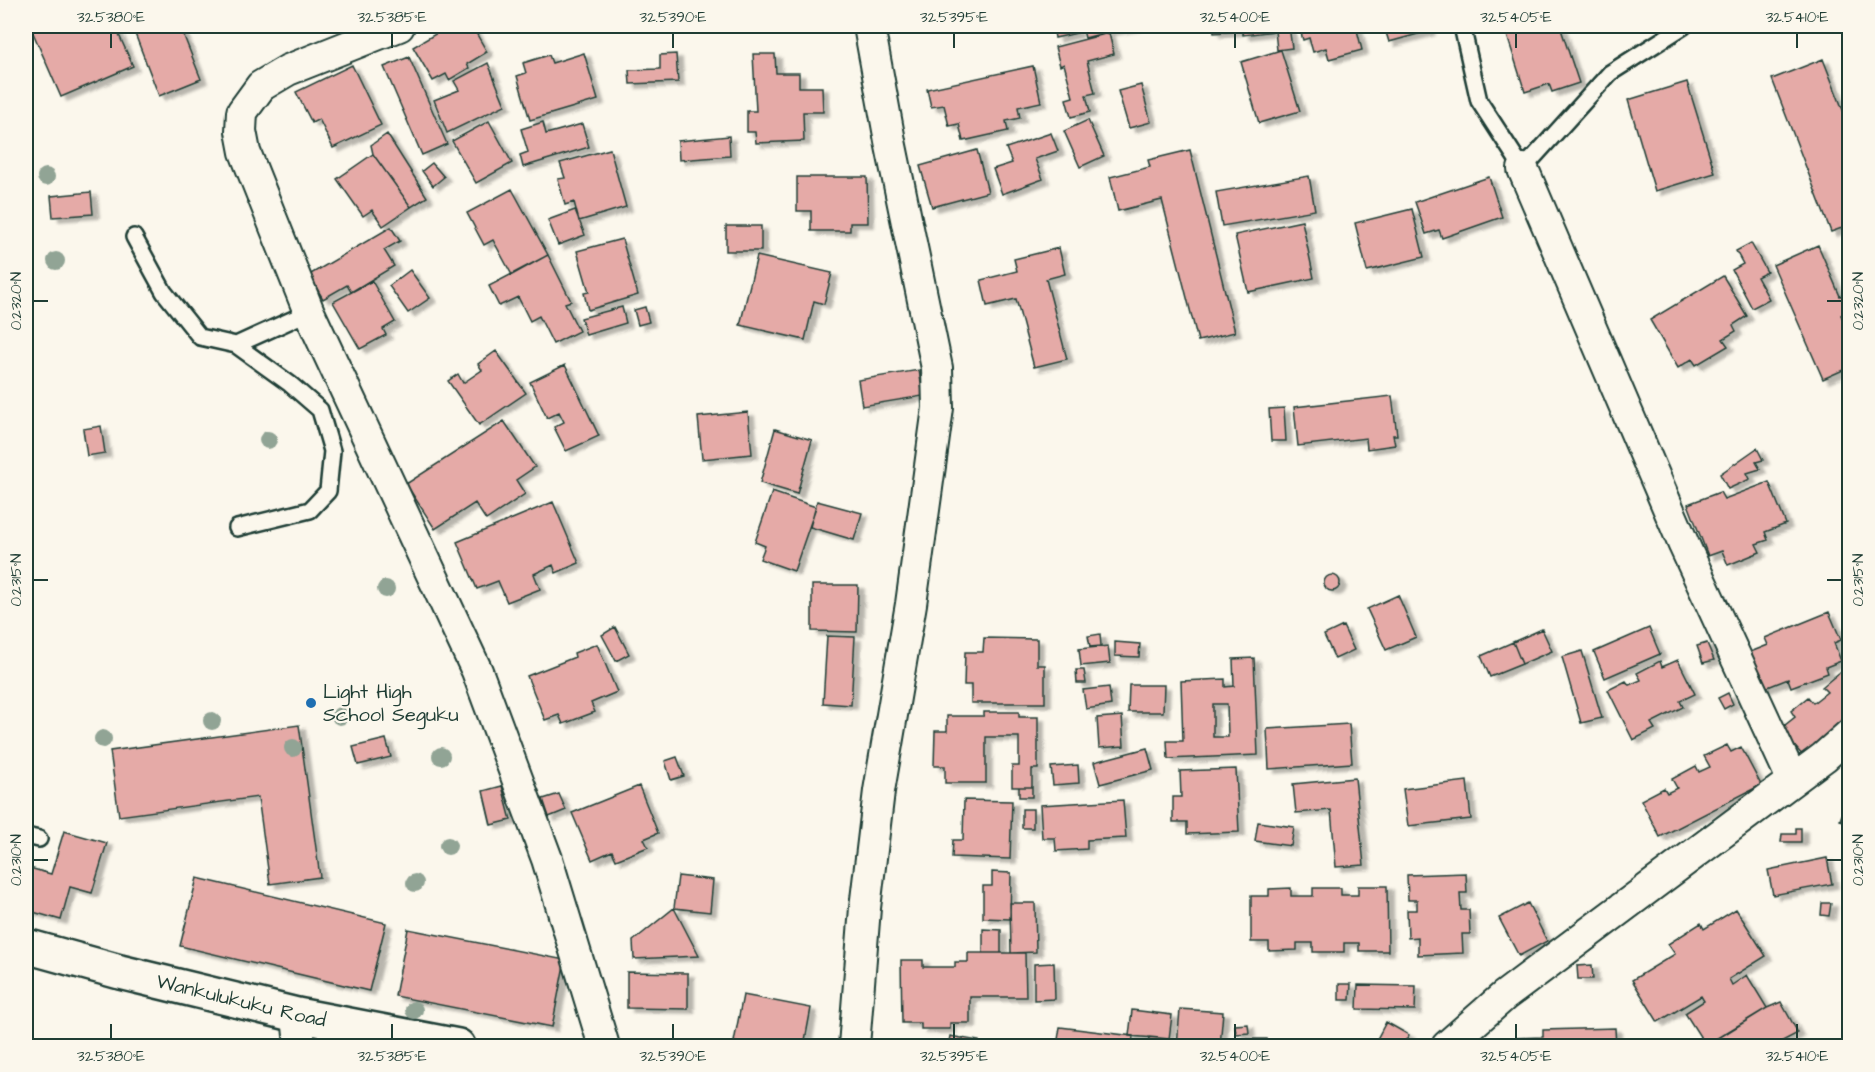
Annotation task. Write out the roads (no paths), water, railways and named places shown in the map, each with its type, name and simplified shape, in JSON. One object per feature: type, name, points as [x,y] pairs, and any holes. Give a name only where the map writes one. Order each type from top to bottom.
[{"type":"main road","name":"Wankulukuku Road","points":[[26,946],[120,972],[299,1031],[458,1047]]},
{"type":"street","points":[[399,26],[288,70],[261,86],[242,112],[241,131],[245,152],[309,312],[477,671],[547,859],[604,1047]]},
{"type":"street","points":[[854,1047],[865,908],[879,792],[911,604],[938,408],[937,368],[890,141],[869,26]]},
{"type":"street","points":[[1523,169],[1684,545],[1792,779]]},
{"type":"street","points":[[1447,1047],[1504,996],[1824,757],[1850,734]]},
{"type":"lane","points":[[1462,26],[1479,101],[1523,169],[1610,73],[1684,26]]},
{"type":"lane","points":[[134,237],[164,292],[200,337],[236,345],[290,384],[320,410],[332,451],[328,491],[310,510],[237,528]]},
{"type":"lane","points":[[236,345],[309,312]]},
{"type":"place","name":"Light High School Seguku","points":[[311,703]]}]
